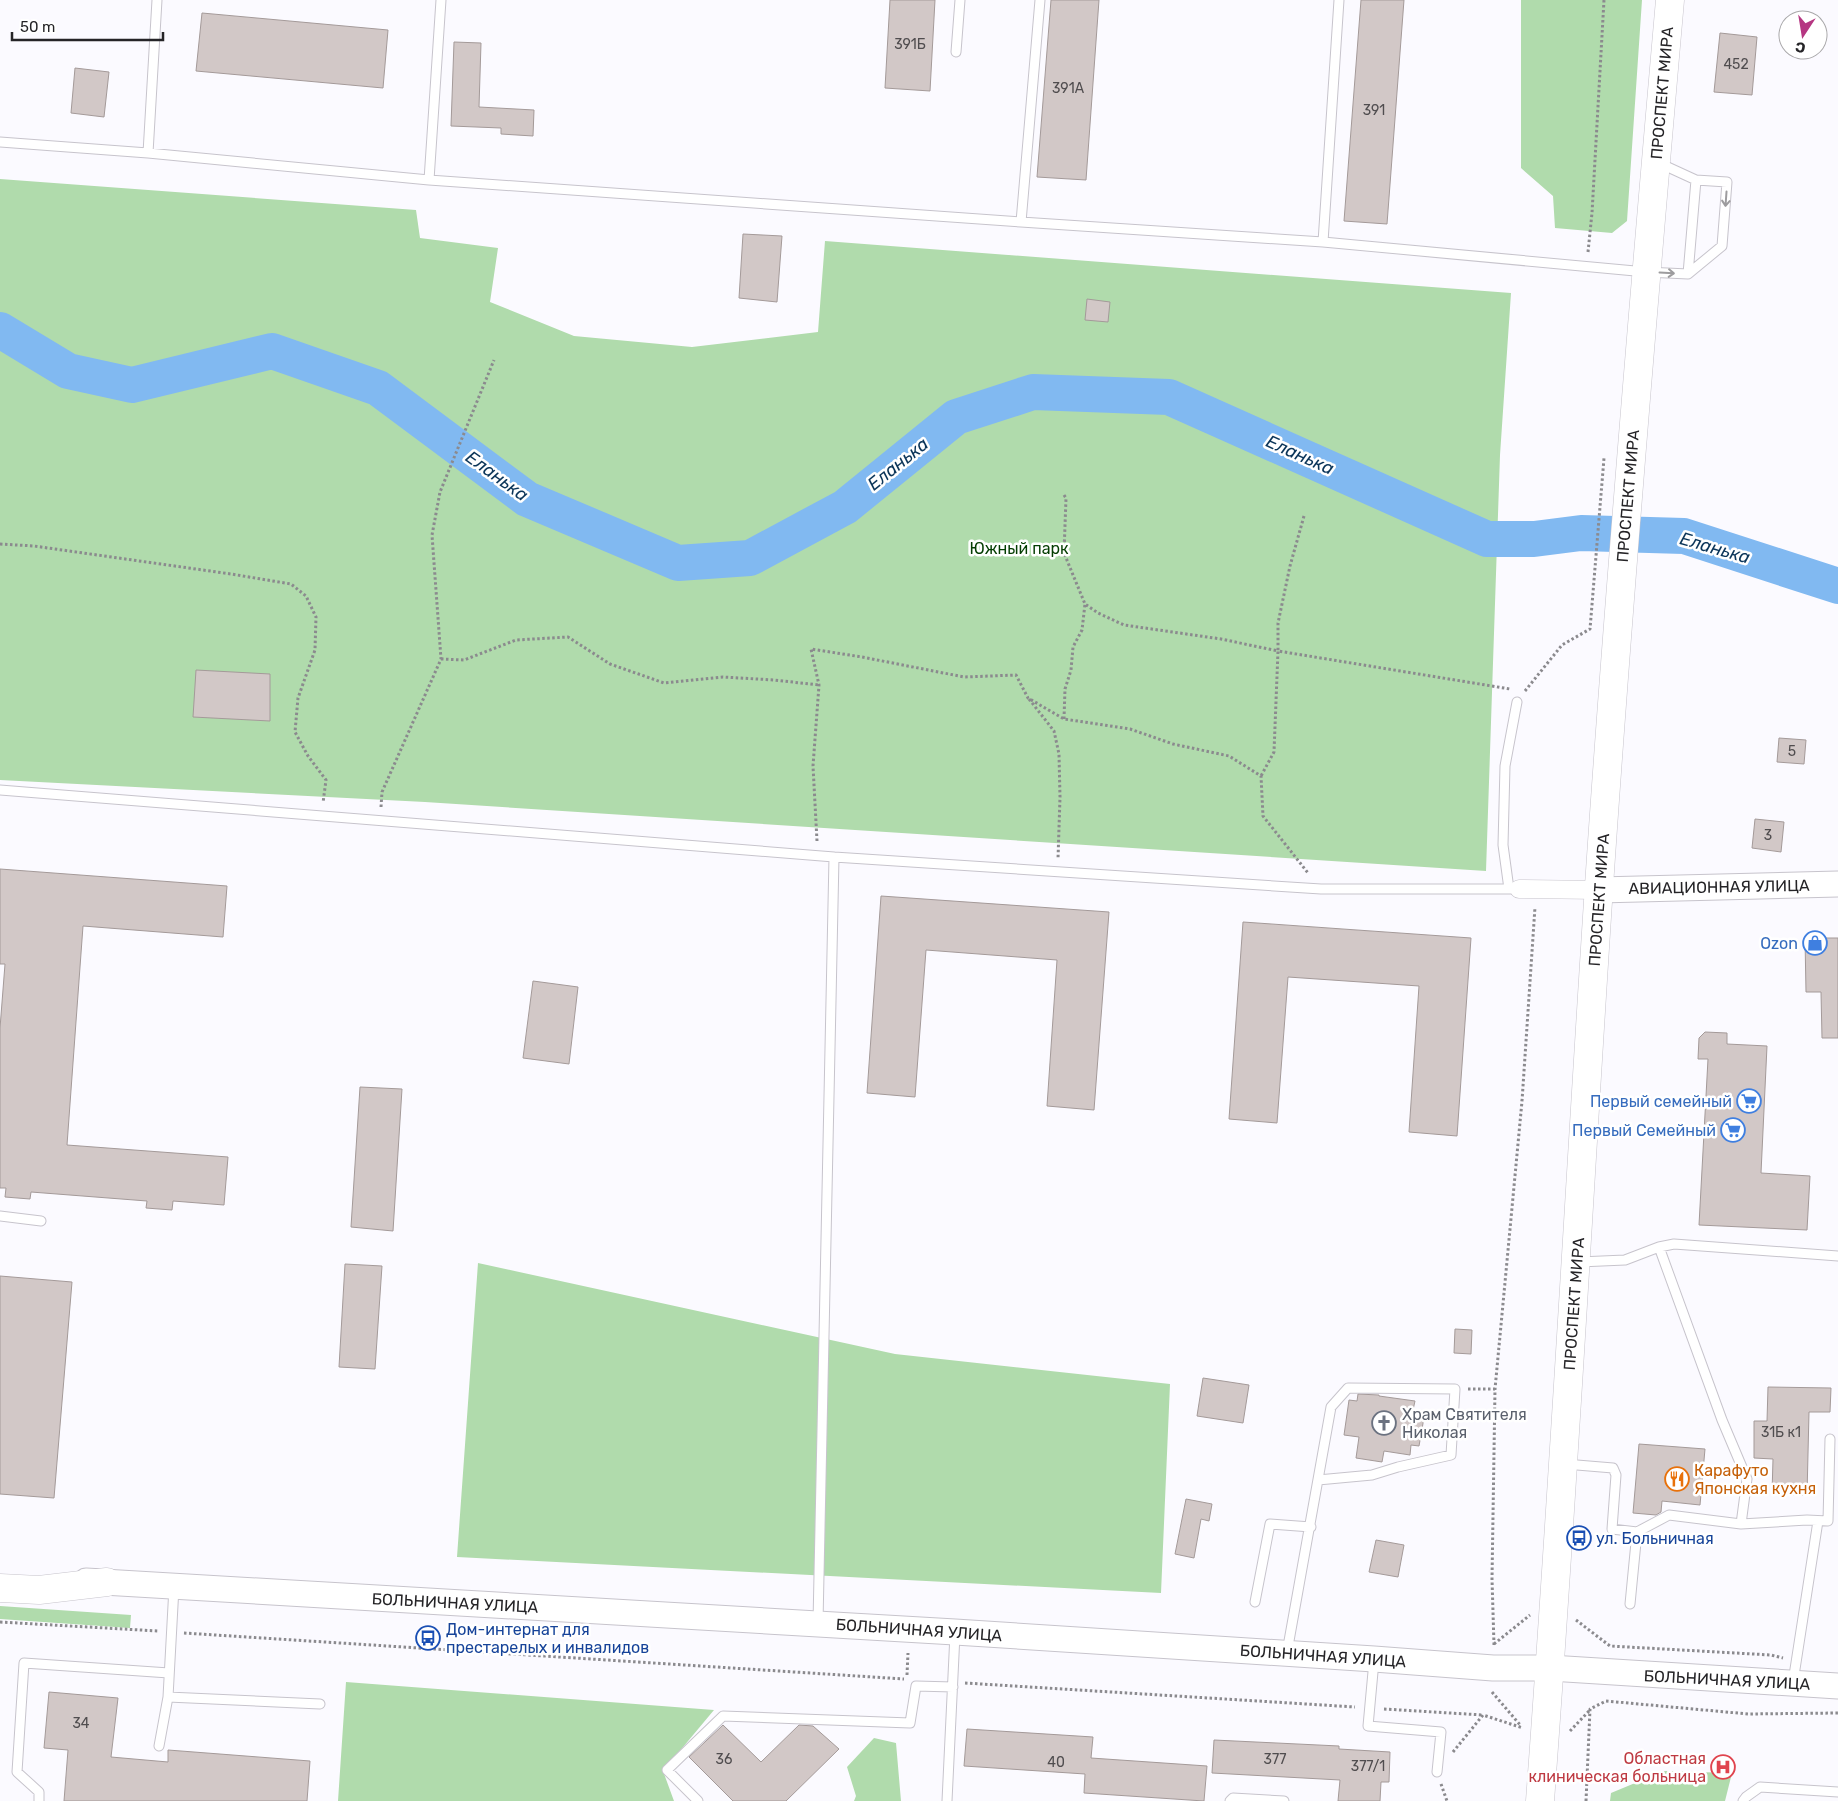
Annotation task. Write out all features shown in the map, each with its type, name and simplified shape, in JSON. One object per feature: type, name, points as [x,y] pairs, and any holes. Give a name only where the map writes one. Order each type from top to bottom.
[{"type":"main road","name":"ПРОСПЕКТ МИРА","points":[[1540,1801],[1622,557],[1670,0]]},
{"type":"main road","name":"АВИАЦИОННАЯ УЛИЦА","points":[[1599,890],[1838,884]]},
{"type":"main road","name":"БОЛЬНИЧНАЯ УЛИЦА","points":[[0,1576],[955,1632],[1493,1668],[1550,1668],[1793,1685],[1838,1686]]},
{"type":"main road","points":[[0,1588],[39,1590],[107,1582]]},
{"type":"street","points":[[1521,889],[1599,890]]},
{"type":"lane","points":[[148,153],[157,0]]},
{"type":"lane","points":[[429,180],[441,0]]},
{"type":"lane","points":[[956,52],[960,0]]},
{"type":"lane","points":[[1021,222],[1040,0]]},
{"type":"lane","points":[[1323,242],[1339,0]]},
{"type":"lane","points":[[0,142],[148,153],[429,180],[1323,242],[1646,272],[1688,274],[1722,246],[1727,182],[1696,180],[1656,161]]},
{"type":"lane","points":[[1688,274],[1696,180]]},
{"type":"lane","points":[[0,790],[817,856],[1057,872],[1321,889],[1521,889],[1503,845],[1505,766],[1517,702]]},
{"type":"lane","points":[[818,1624],[834,857]]},
{"type":"lane","points":[[0,1216],[41,1221]]},
{"type":"lane","points":[[1577,1262],[1625,1260],[1659,1247],[1674,1244],[1838,1256]]},
{"type":"lane","points":[[1659,1247],[1722,1420],[1747,1480],[1741,1524]]},
{"type":"lane","points":[[1287,1654],[1311,1527],[1318,1480],[1332,1407],[1348,1388],[1455,1389],[1451,1455],[1372,1475],[1318,1480]]},
{"type":"lane","points":[[1563,1464],[1613,1468],[1616,1475],[1612,1529],[1637,1532],[1669,1515],[1741,1524],[1828,1521],[1830,1438]]},
{"type":"lane","points":[[1793,1685],[1818,1521]]},
{"type":"lane","points":[[1255,1602],[1270,1524],[1311,1527]]},
{"type":"lane","points":[[1630,1604],[1637,1532]]},
{"type":"lane","points":[[159,1746],[168,1697],[174,1586]]},
{"type":"lane","points":[[947,1801],[955,1632]]},
{"type":"lane","points":[[1374,1659],[1368,1726],[1441,1732],[1437,1772]]},
{"type":"lane","points":[[39,1801],[39,1792],[17,1772],[24,1662],[169,1673]]},
{"type":"lane","points":[[698,1801],[667,1770],[723,1716],[910,1723],[916,1686],[953,1685]]},
{"type":"lane","points":[[168,1697],[320,1704]]},
{"type":"lane","points":[[1743,1801],[1760,1787],[1838,1792]]},
{"type":"lane","points":[[1230,1801],[1233,1798],[1284,1801]]},
{"type":"path","points":[[1587,266],[1592,213],[1604,0]]},
{"type":"path","points":[[380,820],[382,792],[441,659],[432,534],[440,492],[494,360]]},
{"type":"path","points":[[1517,702],[1562,646],[1590,629],[1604,458]]},
{"type":"path","points":[[1064,495],[1066,498],[1064,553],[1085,604],[1082,630],[1073,647],[1071,670],[1065,689],[1064,719]]},
{"type":"path","points":[[1304,516],[1290,566],[1278,623],[1274,752],[1261,776],[1263,816],[1321,889]]},
{"type":"path","points":[[0,544],[34,546],[291,584],[306,596],[316,617],[314,650],[298,698],[295,732],[308,756],[326,780],[322,816]]},
{"type":"path","points":[[1085,604],[1098,613],[1124,625],[1221,639],[1278,651],[1508,688],[1515,692],[1517,702]]},
{"type":"path","points":[[441,659],[464,660],[516,640],[568,638],[610,664],[664,683],[723,678],[774,680],[819,685]]},
{"type":"path","points":[[817,856],[813,766],[819,685],[811,649],[964,677],[1016,675],[1028,698],[1054,731],[1059,754],[1060,797],[1057,872]]},
{"type":"path","points":[[1028,698],[1064,719],[1130,729],[1173,744],[1229,756],[1261,776]]},
{"type":"path","points":[[1521,889],[1522,1101],[1495,1389],[1492,1579],[1494,1645],[1532,1614]]},
{"type":"path","points":[[1455,1389],[1495,1389]]},
{"type":"path","points":[[1575,1620],[1610,1646],[1771,1655],[1796,1660]]},
{"type":"path","points":[[0,1622],[907,1680],[908,1653]]},
{"type":"path","points":[[953,1685],[1483,1715],[1523,1728],[1492,1692]]},
{"type":"path","points":[[1570,1731],[1590,1709],[1606,1701],[1748,1714],[1838,1713]]},
{"type":"path","points":[[1586,1801],[1590,1709]]},
{"type":"path","points":[[1447,1801],[1437,1772],[1483,1715]]},
{"type":"green space","points":[[1521,0],[1642,0],[1627,221],[1612,233],[1555,228],[1553,196],[1521,168]]},
{"type":"green space","name":"Южный парк","points":[[0,179],[416,210],[420,238],[498,248],[490,302],[574,336],[692,347],[818,332],[825,241],[1511,293],[1500,455],[1486,871],[425,802],[0,780]]},
{"type":"green space","points":[[478,1263],[895,1354],[1170,1384],[1161,1593],[457,1557]]},
{"type":"green space","points":[[0,1606],[131,1615],[130,1628],[0,1619]]},
{"type":"green space","points":[[346,1682],[714,1710],[663,1771],[674,1801],[338,1801]]},
{"type":"green space","points":[[874,1738],[896,1743],[901,1801],[854,1801],[856,1796],[847,1767]]},
{"type":"green space","points":[[1664,1771],[1732,1773],[1725,1801],[1610,1801],[1611,1793]]},
{"type":"building","points":[[890,0],[935,0],[930,91],[885,88]]},
{"type":"building","points":[[1051,0],[1099,0],[1086,180],[1037,177]]},
{"type":"building","points":[[1361,0],[1404,0],[1387,224],[1344,221]]},
{"type":"building","points":[[202,13],[388,30],[383,88],[196,71]]},
{"type":"building","points":[[1720,33],[1757,37],[1752,95],[1714,92]]},
{"type":"building","points":[[454,42],[481,43],[479,107],[534,110],[533,136],[501,134],[501,128],[451,126]]},
{"type":"building","points":[[75,68],[109,72],[104,117],[71,113]]},
{"type":"building","points":[[743,234],[782,236],[777,302],[739,298]]},
{"type":"building","points":[[1087,299],[1110,302],[1108,322],[1085,320]]},
{"type":"building","points":[[196,670],[270,674],[270,721],[193,717]]},
{"type":"building","points":[[1779,738],[1806,740],[1804,764],[1777,762]]},
{"type":"building","points":[[1755,819],[1784,822],[1781,852],[1752,848]]},
{"type":"building","points":[[0,869],[227,886],[223,937],[83,926],[67,1145],[228,1157],[224,1205],[173,1201],[172,1210],[146,1208],[147,1201],[31,1192],[30,1199],[5,1197],[6,1188],[0,1188],[0,1028],[5,964],[0,964]]},
{"type":"building","points":[[881,896],[1109,912],[1094,1110],[1047,1106],[1057,960],[926,950],[915,1097],[867,1093]]},
{"type":"building","points":[[1243,922],[1471,938],[1457,1136],[1409,1132],[1419,986],[1288,977],[1277,1123],[1229,1119]]},
{"type":"building","points":[[1805,938],[1838,938],[1838,1038],[1822,1038],[1821,992],[1806,992]]},
{"type":"building","points":[[533,981],[578,987],[569,1064],[523,1058]]},
{"type":"building","name":"Первый Семейный","points":[[1705,1032],[1727,1033],[1727,1044],[1767,1046],[1761,1173],[1810,1176],[1807,1230],[1699,1225],[1708,1059],[1698,1059],[1699,1038]]},
{"type":"building","points":[[360,1087],[402,1089],[393,1231],[351,1227]]},
{"type":"building","points":[[345,1264],[382,1266],[375,1369],[339,1367]]},
{"type":"building","points":[[0,1276],[72,1282],[54,1498],[0,1494]]},
{"type":"building","points":[[1455,1329],[1472,1330],[1471,1354],[1454,1353]]},
{"type":"building","points":[[1203,1378],[1249,1385],[1243,1423],[1197,1416]]},
{"type":"building","points":[[1768,1387],[1831,1388],[1830,1412],[1809,1412],[1807,1495],[1772,1494],[1773,1459],[1754,1458],[1754,1421],[1767,1421]]},
{"type":"building","name":"Храм Святителя Николая","points":[[1358,1394],[1379,1395],[1415,1401],[1413,1410],[1425,1412],[1419,1446],[1411,1445],[1410,1455],[1384,1451],[1382,1462],[1356,1458],[1359,1437],[1344,1435],[1349,1400],[1357,1401]]},
{"type":"building","points":[[1639,1444],[1705,1449],[1700,1505],[1662,1501],[1661,1512],[1656,1515],[1633,1513]]},
{"type":"building","points":[[1186,1499],[1212,1504],[1209,1521],[1201,1519],[1194,1558],[1175,1554]]},
{"type":"building","points":[[1376,1540],[1404,1545],[1398,1577],[1369,1572]]},
{"type":"building","points":[[49,1692],[118,1698],[111,1757],[168,1762],[168,1750],[310,1761],[307,1801],[64,1801],[68,1750],[44,1748]]},
{"type":"building","points":[[723,1725],[761,1762],[799,1725],[813,1726],[839,1749],[786,1801],[733,1801],[689,1757]]},
{"type":"building","points":[[967,1729],[1093,1737],[1091,1758],[1207,1766],[1204,1801],[1084,1793],[1085,1774],[964,1766]]},
{"type":"building","points":[[1214,1740],[1339,1746],[1339,1749],[1390,1752],[1389,1782],[1381,1782],[1380,1801],[1338,1801],[1340,1780],[1212,1773]]},
{"type":"waterway","name":"Еланька","points":[[0,330],[68,371],[132,385],[272,351],[378,388],[527,499],[678,563],[750,558],[845,507],[956,417],[1033,392],[1169,397],[1487,539],[1534,539],[1581,533],[1684,536],[1838,586]]},
{"type":"place","name":"Ozon","points":[[1815,943]]},
{"type":"place","name":"Первый семейный","points":[[1749,1101]]},
{"type":"place","name":"Первый Семейный","points":[[1733,1130]]},
{"type":"place","name":"Храм Святителя Николая","points":[[1384,1423]]},
{"type":"place","name":"Карафуто Японская кухня","points":[[1677,1479]]},
{"type":"place","name":"ул. Больничная","points":[[1579,1538]]},
{"type":"place","name":"Дом-интернат для престарелых и инвалидов","points":[[428,1638]]},
{"type":"place","name":"Областная клиническая больница","points":[[1723,1767]]}]
